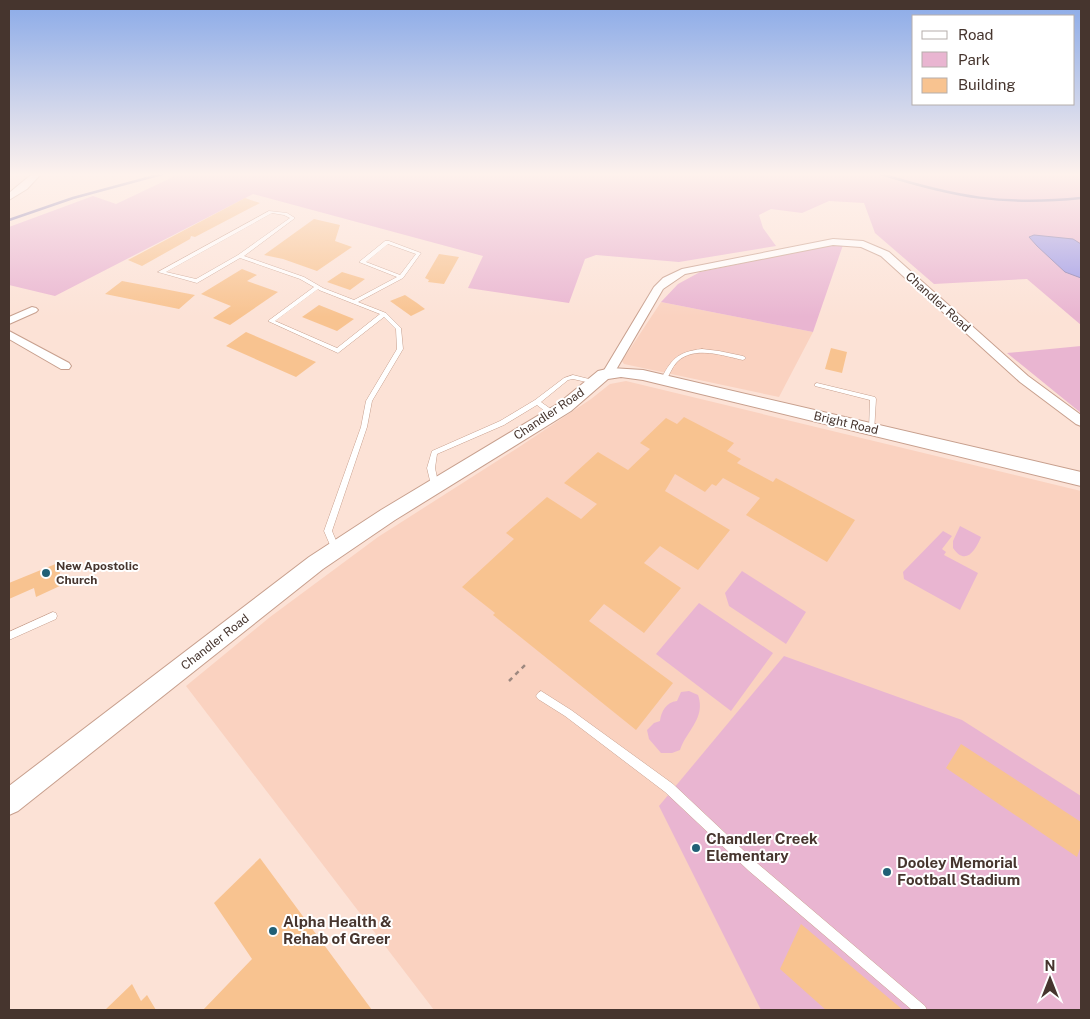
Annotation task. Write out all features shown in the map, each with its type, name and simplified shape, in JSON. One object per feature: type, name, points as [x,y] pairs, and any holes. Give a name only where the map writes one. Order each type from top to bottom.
[{"type":"street","name":"Chandler Road","points":[[10,798],[336,550],[553,414],[602,377],[659,287],[672,277],[700,267],[833,242],[852,242],[870,246],[885,254],[1007,365],[1042,394],[1081,421]]},
{"type":"street","points":[[9,321],[32,310]]},
{"type":"street","points":[[9,334],[65,366]]},
{"type":"street","name":"Bright Road","points":[[602,377],[623,372],[1081,479]]},
{"type":"lane","points":[[253,222],[161,272],[197,281],[240,256],[288,222]]},
{"type":"lane","points":[[354,302],[401,277],[419,253],[387,242],[362,262],[401,277]]},
{"type":"lane","points":[[240,256],[302,278],[318,287],[384,314],[400,328],[400,348],[369,401],[364,427],[328,532],[336,550]]},
{"type":"lane","points":[[318,287],[271,321],[338,351],[384,314]]},
{"type":"lane","points":[[663,381],[678,358],[694,351],[705,351],[743,358]]},
{"type":"lane","points":[[435,487],[431,468],[434,453],[502,424],[537,402],[566,379],[573,376],[602,377]]},
{"type":"lane","points":[[817,384],[872,399],[872,430]]},
{"type":"lane","points":[[537,402],[553,414]]},
{"type":"lane","points":[[9,636],[53,616]]},
{"type":"lane","points":[[541,696],[568,713],[669,788],[754,866],[921,1010]]},
{"type":"path","points":[[509,682],[526,665]]},
{"type":"shaded area","points":[[1034,235],[1073,239],[1081,244],[1081,278],[1065,272],[1029,237]]},
{"type":"shaded area","points":[[661,302],[813,332],[779,397],[624,364],[622,361]]},
{"type":"shaded area","name":"Chandler Creek Elementary","points":[[626,381],[1081,491],[1081,1010],[434,1010],[186,686],[270,617],[378,537],[516,449],[591,399],[610,384]]},
{"type":"green space","points":[[24,222],[200,222],[55,296],[9,285],[9,227]]},
{"type":"green space","points":[[355,222],[761,222],[763,228],[776,246],[679,262],[596,255],[585,259],[569,303],[468,288],[483,256]]},
{"type":"green space","points":[[871,222],[1081,222],[1081,325],[1027,279],[934,284],[875,233]]},
{"type":"green space","points":[[830,245],[843,245],[813,332],[661,302],[678,284],[700,272]]},
{"type":"green space","points":[[1081,346],[1081,413],[1007,353]]},
{"type":"green space","points":[[960,526],[981,537],[973,551],[966,556],[962,556],[953,548],[953,541]]},
{"type":"green space","points":[[943,531],[952,536],[942,549],[946,552],[944,555],[978,573],[960,610],[904,579],[903,572]]},
{"type":"green space","points":[[742,571],[806,612],[786,644],[729,606],[725,593]]},
{"type":"green space","points":[[699,603],[773,653],[731,711],[656,654]]},
{"type":"green space","name":"Dooley Memorial Football Stadium","points":[[784,656],[962,720],[1081,796],[1081,1010],[761,1010],[659,806]]},
{"type":"green space","points":[[689,691],[698,695],[700,703],[700,710],[695,724],[680,750],[672,753],[661,753],[649,739],[647,730],[654,723],[660,721],[665,708],[670,703],[677,701],[681,692]]},
{"type":"building","points":[[201,222],[225,222],[195,237],[191,236],[190,239],[142,266],[128,260]]},
{"type":"building","points":[[310,222],[325,222],[340,225],[335,241],[352,247],[317,271],[283,259],[264,255]]},
{"type":"building","points":[[439,254],[459,257],[444,284],[428,282],[429,280],[425,278]]},
{"type":"building","points":[[242,269],[257,275],[247,281],[278,292],[230,325],[213,318],[231,306],[201,294]]},
{"type":"building","points":[[342,272],[365,279],[350,290],[327,282]]},
{"type":"building","points":[[122,281],[195,295],[179,309],[105,294]]},
{"type":"building","points":[[405,295],[425,309],[411,316],[390,301]]},
{"type":"building","points":[[319,305],[354,319],[337,331],[302,317]]},
{"type":"building","points":[[246,332],[316,362],[296,377],[226,346]]},
{"type":"building","points":[[831,348],[847,352],[842,373],[825,369]]},
{"type":"building","points":[[684,417],[734,443],[727,451],[741,459],[737,463],[773,482],[776,478],[855,520],[827,562],[746,515],[760,498],[723,478],[716,486],[712,484],[705,492],[675,474],[665,491],[730,530],[698,570],[660,546],[644,563],[681,588],[644,633],[604,604],[589,621],[673,683],[636,730],[493,615],[495,613],[462,587],[514,539],[506,533],[547,497],[581,519],[597,504],[564,483],[598,452],[628,470],[650,449],[640,443],[666,418],[677,424]]},
{"type":"building","name":"New Apostolic Church","points":[[58,563],[62,585],[36,597],[34,588],[9,599],[9,583]]},
{"type":"building","points":[[961,744],[1081,822],[1081,846],[1077,857],[946,768]]},
{"type":"building","name":"Alpha Health & Rehab of Greer","points":[[260,858],[372,1010],[203,1010],[252,959],[214,903]]},
{"type":"building","points":[[801,924],[903,1010],[826,1010],[780,969]]},
{"type":"building","points":[[132,984],[141,1001],[147,995],[156,1010],[105,1010]]},
{"type":"place","name":"New Apostolic Church","points":[[46,573]]},
{"type":"place","name":"Chandler Creek Elementary","points":[[696,848]]},
{"type":"place","name":"Dooley Memorial Football Stadium","points":[[887,872]]},
{"type":"place","name":"Alpha Health & Rehab of Greer","points":[[273,931]]}]
